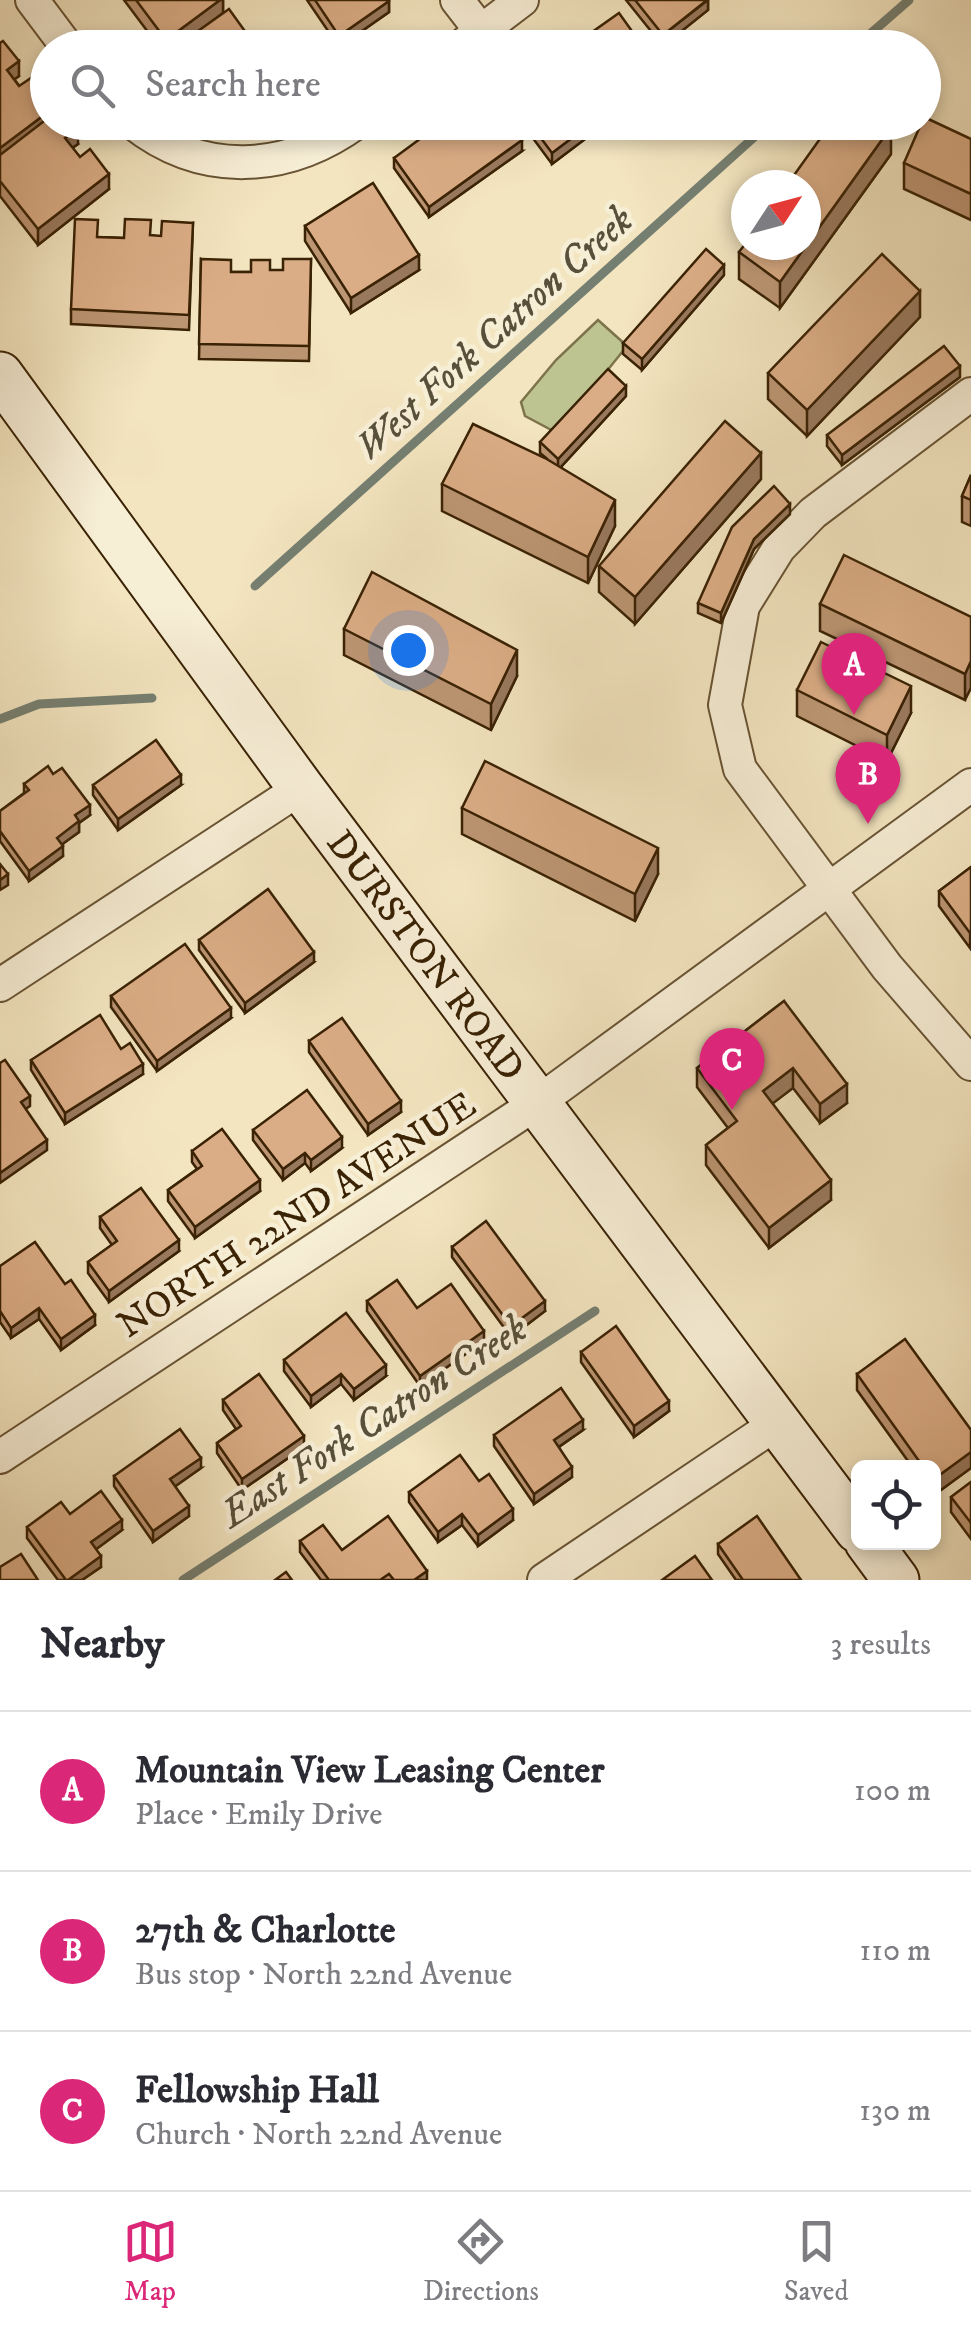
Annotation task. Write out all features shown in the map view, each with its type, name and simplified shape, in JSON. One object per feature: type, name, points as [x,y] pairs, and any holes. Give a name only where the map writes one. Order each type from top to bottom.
[{"type":"main road","name":"DURSTON ROAD","points":[[0,375],[302,788],[851,1520]]},
{"type":"main road","points":[[874,1550],[896,1580]]},
{"type":"street","points":[[32,0],[54,30]]},
{"type":"street","points":[[458,0],[467,30]]},
{"type":"street","points":[[482,30],[522,0]]},
{"type":"street","points":[[159,140],[196,156],[240,164],[275,162],[334,140]]},
{"type":"street","points":[[971,394],[814,513],[779,548],[743,606],[725,705],[740,769],[887,967],[971,1064]]},
{"type":"street","name":"NORTH 22ND AVENUE","points":[[0,1457],[537,1103],[971,785]]},
{"type":"street","points":[[0,985],[302,788]]},
{"type":"street","points":[[544,1580],[780,1422]]},
{"type":"green space","points":[[598,320],[627,346],[557,433],[525,416],[521,402],[556,360]]},
{"type":"building","points":[[136,0],[220,0],[180,30],[158,30]]},
{"type":"building","points":[[315,0],[389,0],[348,30],[335,30]]},
{"type":"building","points":[[635,0],[707,0],[669,30],[659,30]]},
{"type":"building","points":[[229,9],[244,30],[199,30]]},
{"type":"building","points":[[619,13],[631,30],[595,30]]},
{"type":"building","points":[[3,41],[19,61],[7,70],[19,86],[30,79],[30,126],[0,148]]},
{"type":"building","points":[[941,125],[971,139],[971,194],[904,163],[914,140],[941,140]]},
{"type":"building","points":[[30,132],[30,140],[67,140],[80,157],[90,149],[109,174],[38,229],[0,181],[0,155]]},
{"type":"building","points":[[418,140],[522,140],[429,207],[394,158]]},
{"type":"building","points":[[542,140],[569,140],[552,153]]},
{"type":"building","points":[[819,140],[882,140],[821,225],[821,170],[798,170]]},
{"type":"building","points":[[373,183],[419,255],[351,298],[305,226]]},
{"type":"building","points":[[75,219],[98,220],[97,237],[124,238],[125,219],[151,220],[150,235],[161,236],[162,221],[193,223],[189,315],[71,309]]},
{"type":"building","points":[[706,249],[724,265],[642,359],[623,343]]},
{"type":"building","points":[[882,254],[920,291],[807,410],[768,373]]},
{"type":"building","points":[[201,259],[231,260],[231,272],[251,272],[251,260],[270,260],[270,270],[283,270],[283,259],[311,259],[309,346],[199,344]]},
{"type":"building","points":[[750,260],[796,260],[780,282]]},
{"type":"building","points":[[944,346],[960,366],[842,455],[827,435]]},
{"type":"building","points":[[608,369],[626,386],[558,459],[540,442]]},
{"type":"building","points":[[725,421],[761,453],[635,597],[599,566]]},
{"type":"building","points":[[473,424],[545,458],[615,500],[588,557],[442,484]]},
{"type":"building","points":[[971,475],[971,500],[962,496]]},
{"type":"building","points":[[774,486],[790,504],[754,539],[721,613],[698,603],[732,527]]},
{"type":"building","points":[[844,555],[971,617],[971,661],[965,674],[820,604]]},
{"type":"building","points":[[372,572],[517,650],[491,704],[344,629]]},
{"type":"building","points":[[821,642],[911,686],[887,735],[797,690]]},
{"type":"building","points":[[156,740],[181,775],[118,819],[93,785]]},
{"type":"building","points":[[485,761],[658,848],[635,894],[462,808]]},
{"type":"building","points":[[48,766],[53,774],[62,768],[90,805],[75,815],[79,821],[57,838],[63,846],[29,871],[0,831],[0,811],[29,790],[24,784]]},
{"type":"building","points":[[0,864],[8,874],[0,880]]},
{"type":"building","points":[[971,867],[971,933],[970,933],[939,891]]},
{"type":"building","points":[[268,889],[314,952],[245,1003],[199,940]]},
{"type":"building","points":[[185,944],[231,1008],[157,1061],[111,996]]},
{"type":"building","points":[[784,1001],[847,1084],[820,1104],[793,1068],[763,1091],[831,1180],[769,1228],[706,1145],[737,1121],[697,1068]]},
{"type":"building","points":[[100,1015],[121,1049],[130,1043],[143,1064],[65,1113],[31,1060]]},
{"type":"building","points":[[342,1018],[401,1101],[368,1124],[309,1041]]},
{"type":"building","points":[[5,1060],[30,1096],[21,1102],[47,1140],[0,1173],[0,1063]]},
{"type":"building","points":[[307,1090],[342,1137],[311,1160],[305,1153],[283,1169],[253,1130]]},
{"type":"building","points":[[222,1129],[260,1180],[195,1227],[168,1190],[202,1166],[192,1151]]},
{"type":"building","points":[[141,1188],[179,1240],[109,1291],[88,1262],[117,1241],[100,1217]]},
{"type":"building","points":[[486,1221],[545,1301],[511,1326],[452,1247]]},
{"type":"building","points":[[35,1242],[65,1284],[71,1280],[95,1315],[61,1339],[39,1308],[11,1328],[0,1311],[0,1266]]},
{"type":"building","points":[[397,1280],[417,1308],[451,1284],[484,1331],[420,1376],[367,1301]]},
{"type":"building","points":[[346,1313],[386,1365],[354,1389],[341,1374],[311,1396],[284,1360]]},
{"type":"building","points":[[616,1326],[669,1401],[634,1426],[581,1352]]},
{"type":"building","points":[[905,1339],[971,1430],[971,1452],[941,1474],[941,1460],[918,1460],[857,1374]]},
{"type":"building","points":[[259,1374],[304,1436],[242,1479],[217,1443],[241,1426],[223,1400]]},
{"type":"building","points":[[561,1388],[583,1420],[554,1440],[572,1467],[534,1494],[494,1435]]},
{"type":"building","points":[[180,1429],[201,1458],[170,1479],[189,1506],[153,1531],[114,1476]]},
{"type":"building","points":[[460,1455],[479,1481],[489,1474],[513,1509],[478,1535],[462,1514],[438,1532],[409,1492]]},
{"type":"building","points":[[971,1482],[971,1523],[951,1497]]},
{"type":"building","points":[[101,1491],[122,1520],[91,1542],[101,1556],[66,1580],[27,1527],[61,1502],[70,1514]]},
{"type":"building","points":[[388,1516],[427,1571],[414,1580],[394,1580],[389,1574],[380,1580],[329,1580],[300,1541],[323,1525],[342,1550]]},
{"type":"building","points":[[757,1516],[801,1580],[743,1580],[718,1544]]},
{"type":"building","points":[[21,1554],[38,1580],[0,1580],[0,1567]]},
{"type":"building","points":[[695,1556],[712,1580],[662,1580]]},
{"type":"building","points":[[286,1572],[292,1580],[275,1580]]},
{"type":"waterway","name":"West Fork Catron Creek","points":[[875,30],[909,0]]},
{"type":"waterway","name":"West Fork Catron Creek","points":[[255,586],[751,140]]},
{"type":"waterway","name":"West Fork Catron Creek","points":[[0,719],[39,704],[152,698]]},
{"type":"waterway","name":"East Fork Catron Creek","points":[[183,1580],[595,1311]]},
{"type":"place","name":"Mountain View Leasing Center","points":[[854,715]]},
{"type":"place","name":"27th & Charlotte","points":[[868,824]]},
{"type":"place","name":"Fellowship Hall","points":[[732,1110]]}]
